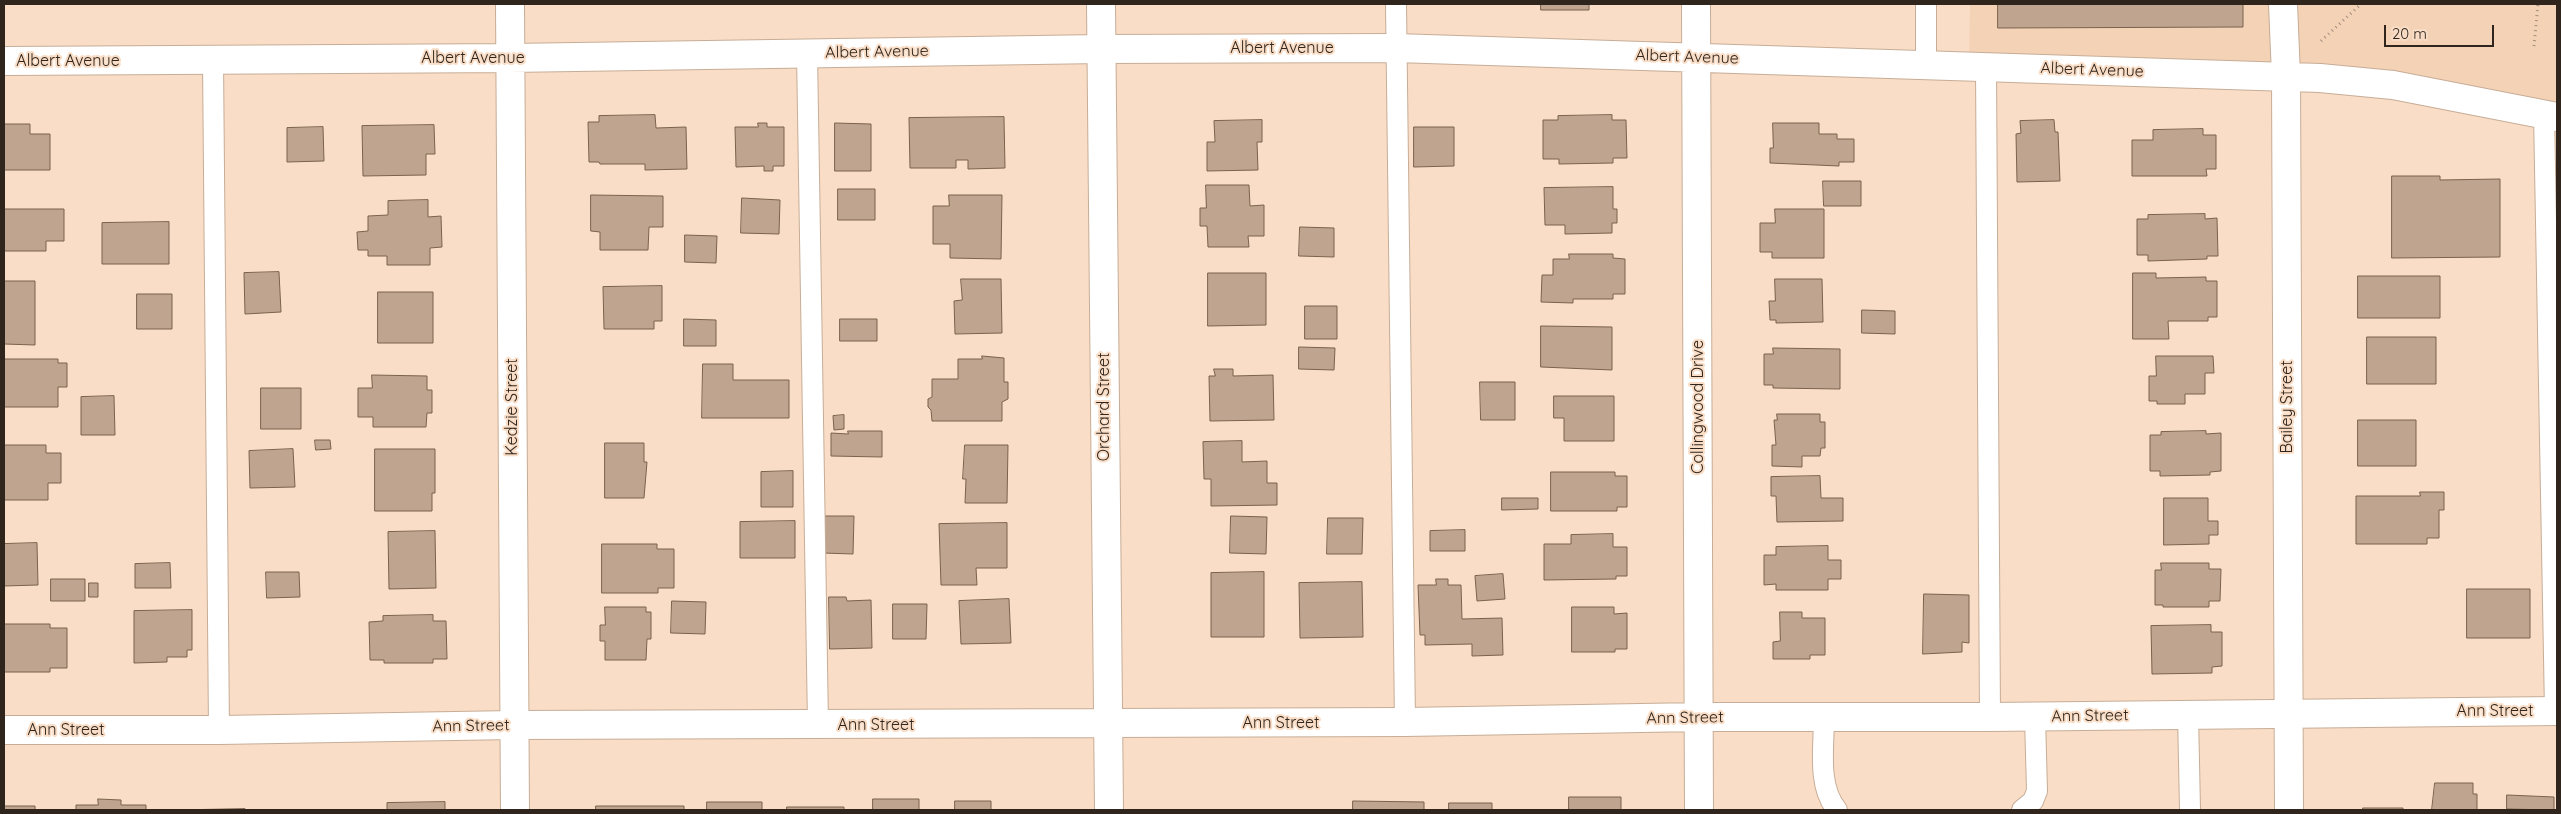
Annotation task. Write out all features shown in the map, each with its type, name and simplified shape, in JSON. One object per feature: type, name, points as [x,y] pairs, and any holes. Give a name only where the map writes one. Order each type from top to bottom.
[{"type":"street","name":"Kedzie Street","points":[[510,4],[515,810]]},
{"type":"street","name":"Orchard Street","points":[[1101,4],[1108,810]]},
{"type":"street","name":"Collingwood Drive","points":[[1696,4],[1699,810]]},
{"type":"street","name":"Bailey Street","points":[[2283,4],[2286,76],[2289,810]]},
{"type":"street","name":"Albert Avenue","points":[[4,61],[510,58],[1101,48],[1396,48],[2286,76],[2393,85],[2551,115]]},
{"type":"street","name":"Ann Street","points":[[4,730],[219,730],[514,725],[1404,722],[1700,717],[1990,718],[2188,714],[2556,711]]},
{"type":"lane","points":[[1396,4],[1404,722]]},
{"type":"lane","points":[[1926,4],[1926,64]]},
{"type":"lane","points":[[807,53],[818,725]]},
{"type":"lane","points":[[214,60],[219,730]]},
{"type":"lane","points":[[1986,67],[1990,718]]},
{"type":"lane","points":[[2551,115],[2556,711]]},
{"type":"lane","points":[[2188,714],[2190,810]]},
{"type":"lane","points":[[2022,810],[2033,801],[2037,791],[2036,717]]},
{"type":"lane","points":[[1824,718],[1825,786],[1828,798],[1837,810]]},
{"type":"path","points":[[2321,41],[2361,4]]},
{"type":"path","points":[[2534,46],[2538,4]]},
{"type":"shaded area","points":[[1970,4],[2557,4],[2557,113],[2544,109],[1969,62]]},
{"type":"building","points":[[1541,4],[1589,4],[1589,10],[1541,10]]},
{"type":"building","points":[[1998,4],[2243,4],[2243,27],[1998,28]]},
{"type":"building","points":[[655,115],[656,128],[686,127],[687,169],[645,170],[645,164],[600,164],[599,162],[589,162],[588,122],[599,122],[599,116]]},
{"type":"building","points":[[1612,115],[1612,120],[1626,120],[1627,158],[1613,158],[1613,163],[1559,164],[1559,159],[1543,159],[1543,120],[1558,120],[1558,116]]},
{"type":"building","points":[[1004,117],[1005,168],[968,169],[968,160],[956,160],[956,168],[910,168],[909,118]]},
{"type":"building","points":[[1262,120],[1262,142],[1257,142],[1258,170],[1207,171],[1207,142],[1215,142],[1214,121]]},
{"type":"building","points":[[2054,120],[2055,132],[2058,132],[2060,181],[2017,182],[2016,134],[2021,133],[2020,121]]},
{"type":"building","points":[[758,123],[767,123],[767,127],[784,127],[784,166],[773,166],[773,171],[764,171],[764,166],[736,167],[735,127],[758,127]]},
{"type":"building","points":[[835,123],[871,124],[871,171],[835,171]]},
{"type":"building","points":[[1773,123],[1819,123],[1819,134],[1837,134],[1837,139],[1854,139],[1854,162],[1839,162],[1839,166],[1770,163],[1770,148],[1773,148]]},
{"type":"building","points":[[4,124],[30,124],[30,134],[50,134],[50,170],[4,170]]},
{"type":"building","points":[[434,125],[435,154],[426,154],[426,175],[363,176],[362,126]]},
{"type":"building","points":[[323,127],[324,161],[287,162],[287,128]]},
{"type":"building","points":[[1414,127],[1454,127],[1454,166],[1414,167]]},
{"type":"building","points":[[2203,129],[2203,135],[2216,135],[2216,169],[2206,169],[2207,176],[2132,176],[2132,140],[2153,140],[2153,130]]},
{"type":"building","points":[[2392,176],[2440,176],[2440,180],[2500,179],[2500,257],[2392,258]]},
{"type":"building","points":[[1823,181],[1861,181],[1861,206],[1824,206]]},
{"type":"building","points":[[1206,185],[1249,185],[1250,206],[1264,205],[1264,236],[1248,236],[1249,247],[1208,247],[1207,226],[1200,226],[1200,208],[1206,208]]},
{"type":"building","points":[[1613,187],[1613,209],[1617,209],[1617,223],[1612,223],[1612,233],[1565,234],[1565,225],[1545,225],[1544,188]]},
{"type":"building","points":[[838,189],[875,189],[875,220],[838,220]]},
{"type":"building","points":[[591,195],[663,196],[663,227],[649,227],[648,250],[600,250],[600,232],[591,231]]},
{"type":"building","points":[[949,195],[1002,195],[1001,259],[950,258],[950,244],[933,244],[933,206],[949,206]]},
{"type":"building","points":[[742,198],[780,200],[779,234],[741,233]]},
{"type":"building","points":[[428,200],[428,217],[441,216],[442,247],[430,248],[430,265],[387,265],[387,256],[368,256],[368,250],[358,250],[357,232],[368,231],[368,216],[388,215],[388,201]]},
{"type":"building","points":[[4,209],[64,209],[64,241],[46,241],[46,251],[4,251]]},
{"type":"building","points":[[1775,209],[1824,209],[1824,258],[1772,258],[1772,252],[1760,252],[1760,223],[1775,223]]},
{"type":"building","points":[[2205,214],[2205,219],[2217,218],[2218,256],[2207,256],[2207,259],[2148,261],[2148,255],[2137,255],[2137,219],[2148,219],[2148,215]]},
{"type":"building","points":[[169,222],[169,264],[102,264],[102,223]]},
{"type":"building","points":[[1300,227],[1334,228],[1334,257],[1299,256]]},
{"type":"building","points":[[685,235],[717,236],[716,263],[685,262]]},
{"type":"building","points":[[1569,254],[1613,254],[1613,258],[1625,259],[1625,294],[1613,294],[1613,299],[1573,299],[1573,303],[1541,302],[1542,275],[1553,275],[1553,259],[1569,259]]},
{"type":"building","points":[[279,272],[281,312],[245,314],[244,273]]},
{"type":"building","points":[[1208,273],[1266,273],[1266,325],[1208,326]]},
{"type":"building","points":[[2133,273],[2156,273],[2156,278],[2206,277],[2206,281],[2217,281],[2217,317],[2208,317],[2208,321],[2168,321],[2169,339],[2133,339]]},
{"type":"building","points":[[2358,276],[2440,276],[2440,318],[2358,318]]},
{"type":"building","points":[[961,279],[1001,279],[1002,333],[955,334],[954,301],[962,300]]},
{"type":"building","points":[[1775,279],[1822,279],[1823,322],[1776,323],[1776,320],[1770,320],[1769,301],[1775,301]]},
{"type":"building","points":[[4,281],[35,281],[35,345],[4,344]]},
{"type":"building","points":[[662,286],[662,321],[654,321],[654,329],[604,329],[603,287]]},
{"type":"building","points":[[378,292],[433,292],[433,343],[378,343]]},
{"type":"building","points":[[137,294],[172,294],[172,329],[137,329]]},
{"type":"building","points":[[1305,306],[1337,306],[1337,339],[1305,339]]},
{"type":"building","points":[[1862,310],[1895,311],[1895,334],[1862,333]]},
{"type":"building","points":[[684,319],[716,320],[716,346],[684,346]]},
{"type":"building","points":[[840,319],[877,319],[877,341],[840,341]]},
{"type":"building","points":[[1541,326],[1612,327],[1612,370],[1541,367]]},
{"type":"building","points":[[2367,337],[2436,337],[2436,384],[2367,384]]},
{"type":"building","points":[[1299,347],[1335,348],[1334,370],[1299,369]]},
{"type":"building","points":[[1773,348],[1840,349],[1840,389],[1773,388],[1773,385],[1764,385],[1764,354],[1773,354]]},
{"type":"building","points":[[982,356],[1004,358],[1004,382],[1008,382],[1008,399],[1002,402],[1002,421],[932,421],[928,399],[932,397],[932,379],[958,379],[958,359],[982,359]]},
{"type":"building","points":[[2156,356],[2213,356],[2214,373],[2205,373],[2205,394],[2185,394],[2185,404],[2157,404],[2157,401],[2149,401],[2149,376],[2156,376]]},
{"type":"building","points":[[4,359],[58,359],[58,363],[67,363],[67,387],[58,387],[58,407],[4,407]]},
{"type":"building","points":[[703,364],[733,364],[733,380],[789,380],[789,418],[702,418]]},
{"type":"building","points":[[1214,369],[1233,369],[1233,376],[1273,375],[1274,420],[1210,421],[1209,376],[1215,376]]},
{"type":"building","points":[[372,375],[427,376],[427,390],[432,390],[432,413],[427,413],[426,427],[373,427],[373,417],[358,417],[358,388],[372,388]]},
{"type":"building","points":[[1480,382],[1515,382],[1515,420],[1481,420]]},
{"type":"building","points":[[261,388],[301,388],[301,429],[261,429]]},
{"type":"building","points":[[114,396],[115,435],[81,435],[81,397]]},
{"type":"building","points":[[1554,396],[1614,396],[1614,441],[1564,441],[1564,418],[1554,418]]},
{"type":"building","points":[[1777,414],[1820,414],[1820,422],[1825,422],[1825,448],[1821,448],[1820,456],[1802,456],[1802,467],[1772,466],[1772,445],[1776,445],[1774,420],[1777,420]]},
{"type":"building","points":[[844,415],[844,429],[834,430],[833,416]]},
{"type":"building","points":[[2358,420],[2416,420],[2416,466],[2358,466]]},
{"type":"building","points":[[848,431],[882,431],[882,457],[831,456],[831,433],[848,434]]},
{"type":"building","points":[[2206,431],[2206,434],[2221,433],[2221,471],[2210,472],[2210,475],[2160,476],[2160,471],[2150,471],[2150,435],[2161,435],[2161,432]]},
{"type":"building","points":[[315,440],[330,440],[331,449],[316,450]]},
{"type":"building","points":[[1242,441],[1242,462],[1267,461],[1267,483],[1277,483],[1277,505],[1211,506],[1211,479],[1204,479],[1203,442]]},
{"type":"building","points":[[605,443],[644,443],[644,462],[647,462],[644,498],[605,498]]},
{"type":"building","points":[[4,445],[46,445],[46,453],[61,453],[61,483],[48,483],[48,500],[4,500]]},
{"type":"building","points":[[965,445],[1008,445],[1007,503],[965,503],[966,479],[963,479]]},
{"type":"building","points":[[293,449],[295,487],[250,488],[249,451]]},
{"type":"building","points":[[375,449],[435,449],[435,493],[432,493],[432,511],[375,511]]},
{"type":"building","points":[[793,471],[793,507],[761,507],[761,472]]},
{"type":"building","points":[[1551,472],[1615,472],[1615,476],[1627,476],[1627,507],[1617,507],[1617,511],[1551,511]]},
{"type":"building","points":[[1820,476],[1821,498],[1843,498],[1843,521],[1777,522],[1776,496],[1771,496],[1771,477]]},
{"type":"building","points":[[2420,492],[2444,492],[2444,510],[2439,510],[2439,538],[2427,538],[2427,544],[2356,544],[2356,496],[2420,496]]},
{"type":"building","points":[[1502,498],[1538,498],[1538,509],[1502,510]]},
{"type":"building","points":[[2164,498],[2208,498],[2208,521],[2218,521],[2218,535],[2209,535],[2209,544],[2164,545]]},
{"type":"building","points":[[824,516],[854,516],[853,554],[823,553]]},
{"type":"building","points":[[1231,516],[1267,517],[1266,554],[1230,553]]},
{"type":"building","points":[[1328,518],[1363,518],[1362,554],[1327,554]]},
{"type":"building","points":[[795,521],[795,558],[740,558],[740,522]]},
{"type":"building","points":[[1007,523],[1007,568],[976,568],[977,585],[941,585],[939,524]]},
{"type":"building","points":[[1465,530],[1465,551],[1430,551],[1430,531]]},
{"type":"building","points":[[435,531],[436,588],[389,589],[388,532]]},
{"type":"building","points":[[1613,534],[1613,547],[1627,547],[1627,576],[1616,576],[1616,579],[1544,580],[1544,544],[1571,544],[1571,535]]},
{"type":"building","points":[[37,543],[38,585],[4,586],[4,544]]},
{"type":"building","points":[[602,544],[657,544],[657,549],[674,549],[674,588],[658,588],[658,593],[602,593]]},
{"type":"building","points":[[1828,546],[1828,560],[1841,560],[1841,579],[1828,579],[1828,590],[1776,590],[1776,584],[1764,585],[1764,555],[1776,555],[1776,547]]},
{"type":"building","points":[[170,563],[171,588],[135,588],[135,564]]},
{"type":"building","points":[[2161,563],[2209,563],[2209,569],[2221,569],[2220,601],[2209,601],[2209,607],[2163,607],[2163,605],[2155,605],[2155,570],[2161,570]]},
{"type":"building","points":[[266,572],[299,572],[300,597],[267,598]]},
{"type":"building","points":[[1264,572],[1264,637],[1211,637],[1211,573]]},
{"type":"building","points":[[1503,574],[1505,599],[1477,601],[1475,576]]},
{"type":"building","points":[[51,579],[85,579],[85,601],[51,601]]},
{"type":"building","points":[[1436,579],[1448,579],[1448,585],[1461,585],[1462,619],[1502,618],[1503,655],[1472,656],[1472,644],[1425,645],[1425,635],[1420,635],[1418,585],[1436,585]]},
{"type":"building","points":[[1362,582],[1363,637],[1300,638],[1299,583]]},
{"type":"building","points":[[89,583],[98,583],[98,597],[89,597]]},
{"type":"building","points":[[2467,589],[2530,589],[2530,638],[2467,638]]},
{"type":"building","points":[[1924,594],[1969,595],[1969,643],[1962,642],[1962,652],[1923,654]]},
{"type":"building","points":[[829,597],[846,597],[847,601],[871,600],[872,648],[830,649]]},
{"type":"building","points":[[1009,599],[1011,643],[961,644],[959,601]]},
{"type":"building","points":[[672,601],[706,602],[705,634],[671,633]]},
{"type":"building","points":[[893,604],[927,604],[926,639],[893,639]]},
{"type":"building","points":[[605,607],[646,607],[646,612],[651,612],[651,639],[647,639],[646,660],[605,660],[605,641],[600,641],[600,625],[605,625]]},
{"type":"building","points":[[1572,607],[1614,607],[1614,614],[1627,613],[1627,649],[1615,649],[1615,652],[1572,652]]},
{"type":"building","points":[[192,610],[192,650],[187,650],[187,657],[167,657],[167,662],[134,663],[134,611]]},
{"type":"building","points":[[1780,612],[1802,612],[1802,618],[1825,618],[1825,655],[1810,655],[1810,659],[1773,659],[1773,642],[1780,641]]},
{"type":"building","points":[[433,615],[433,621],[446,621],[447,659],[433,659],[433,663],[384,663],[384,660],[370,660],[369,622],[383,621],[383,616]]},
{"type":"building","points":[[4,624],[50,624],[50,628],[67,628],[67,668],[50,668],[50,672],[4,672]]},
{"type":"building","points":[[2211,625],[2211,632],[2222,632],[2222,666],[2212,667],[2212,673],[2152,674],[2151,626]]},
{"type":"building","points":[[2435,783],[2473,783],[2473,794],[2477,794],[2477,810],[2432,810]]},
{"type":"building","points":[[2507,795],[2554,797],[2554,810],[2507,809]]},
{"type":"building","points":[[1569,797],[1621,797],[1621,810],[1569,810]]},
{"type":"building","points":[[98,799],[121,800],[121,805],[146,805],[146,810],[76,810],[76,805],[98,805]]},
{"type":"building","points":[[873,799],[919,799],[919,810],[873,810]]},
{"type":"building","points":[[955,801],[991,801],[991,810],[955,810]]},
{"type":"building","points":[[1353,801],[1424,802],[1424,810],[1353,810]]},
{"type":"building","points":[[445,802],[445,810],[387,810],[387,803]]},
{"type":"building","points":[[707,802],[762,802],[762,810],[707,810]]},
{"type":"building","points":[[1449,803],[1492,803],[1492,810],[1449,810]]},
{"type":"building","points":[[4,806],[35,806],[35,810],[4,810]]},
{"type":"building","points":[[596,806],[684,806],[684,810],[596,810]]},
{"type":"building","points":[[787,807],[844,807],[844,810],[787,810]]},
{"type":"building","points":[[2363,808],[2403,808],[2403,810],[2363,810]]},
{"type":"building","points":[[245,809],[245,810],[178,810]]}]
